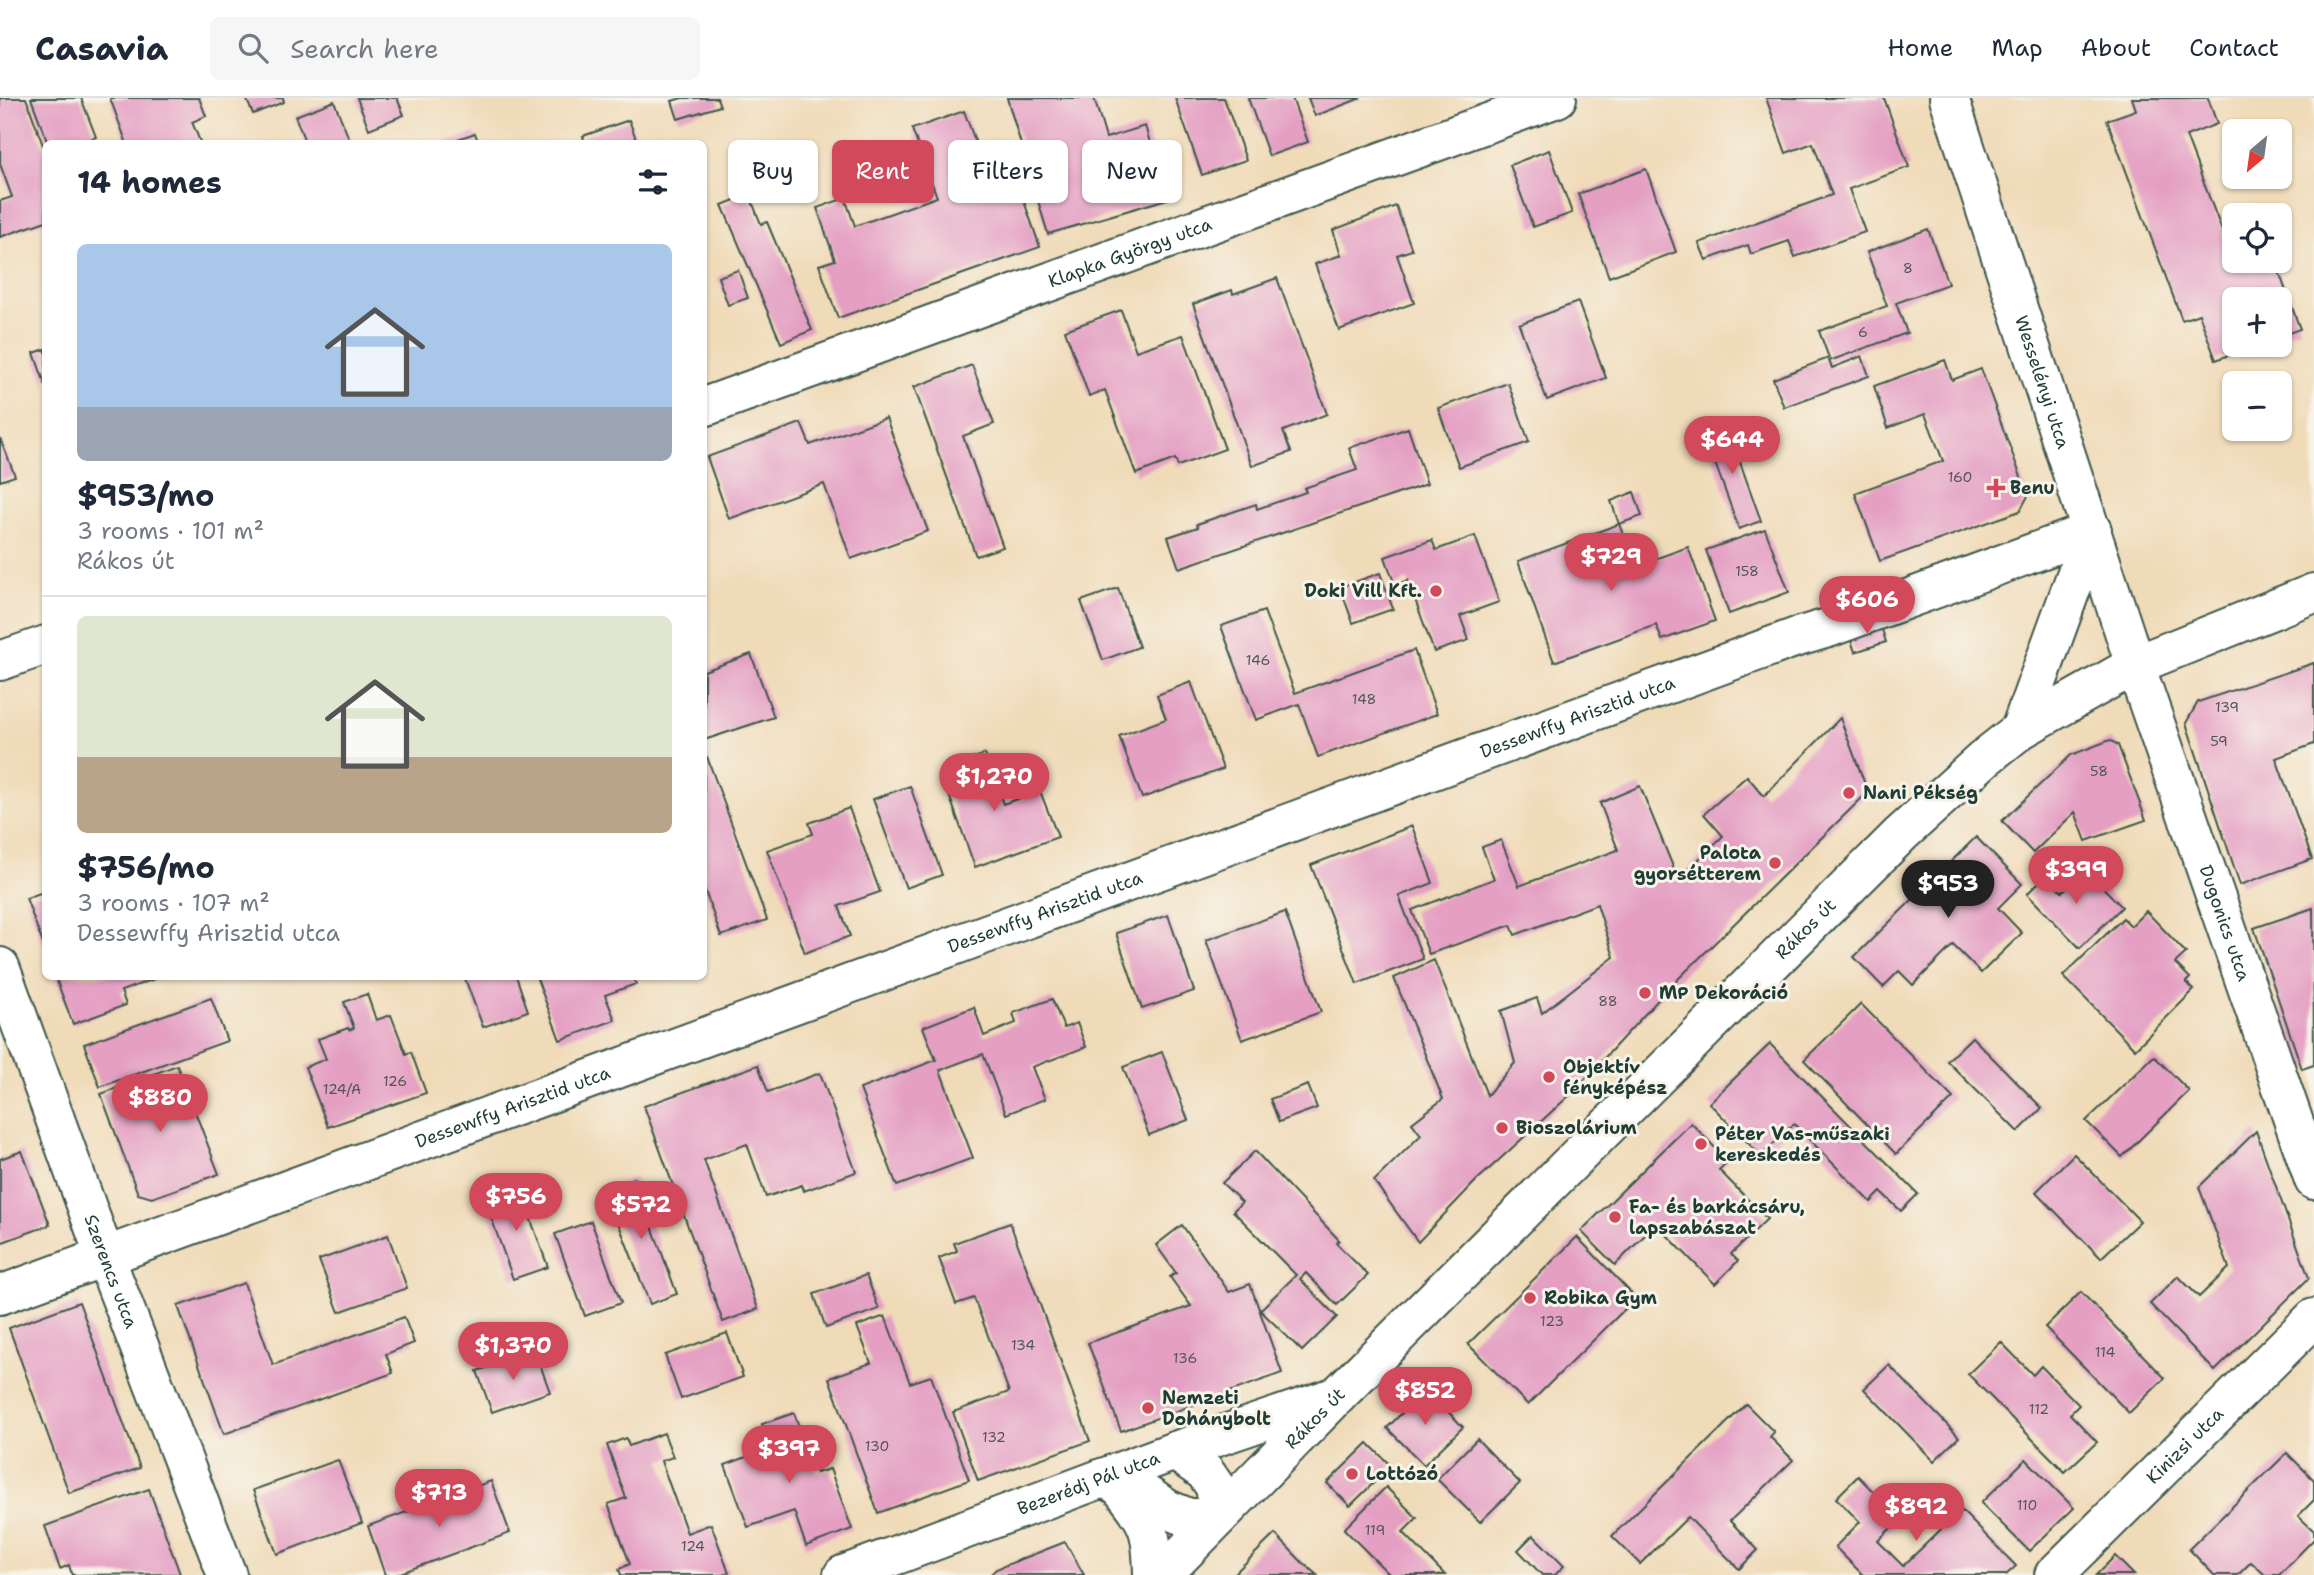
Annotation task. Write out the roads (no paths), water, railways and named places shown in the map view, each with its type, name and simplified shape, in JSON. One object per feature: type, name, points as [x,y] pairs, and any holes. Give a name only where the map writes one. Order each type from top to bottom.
[{"type":"street","name":"Klapka György utca","points":[[707,406],[1557,98]]},
{"type":"street","name":"Wesselényi utca","points":[[1949,98],[2135,665]]},
{"type":"street","points":[[2020,730],[2092,531]]},
{"type":"street","name":"Dessewffy Arisztid utca","points":[[0,1295],[2092,531]]},
{"type":"street","name":"Rákos út","points":[[1162,1575],[1336,1396],[1901,834],[1986,757],[2020,730],[2135,665],[2314,593]]},
{"type":"street","points":[[0,661],[42,646]]},
{"type":"street","name":"Dugonics utca","points":[[2135,665],[2313,1175]]},
{"type":"street","name":"Szerencs utca","points":[[0,967],[105,1257],[227,1575]]},
{"type":"street","name":"Kinizsi utca","points":[[2054,1575],[2314,1318]]},
{"type":"street","name":"Bezerédj Pál utca","points":[[843,1575],[1110,1482],[1175,1451],[1336,1396]]},
{"type":"street","points":[[1110,1482],[1139,1490],[1167,1509],[1189,1518],[1217,1518],[1216,1488],[1205,1472],[1175,1451]]},
{"type":"street","points":[[1110,1482],[1141,1512],[1149,1527],[1153,1575]]},
{"type":"place","name":"Benu","points":[[1996,488]]},
{"type":"place","name":"Doki Vill Kft.","points":[[1436,591]]},
{"type":"place","name":"Nani Pékség","points":[[1849,793]]},
{"type":"place","name":"Palota gyorsétterem","points":[[1775,863]]},
{"type":"place","name":"MP Dekoráció","points":[[1645,993]]},
{"type":"place","name":"Objektív fényképész","points":[[1549,1077]]},
{"type":"place","name":"Bioszolárium","points":[[1502,1128]]},
{"type":"place","name":"Péter Vas-műszaki kereskedés","points":[[1701,1144]]},
{"type":"place","name":"Fa- és barkácsáru, lapszabászat","points":[[1615,1217]]},
{"type":"place","name":"Robika Gym","points":[[1530,1298]]},
{"type":"place","name":"Nemzeti Dohánybolt","points":[[1148,1408]]},
{"type":"place","name":"Lottózó","points":[[1352,1474]]}]
